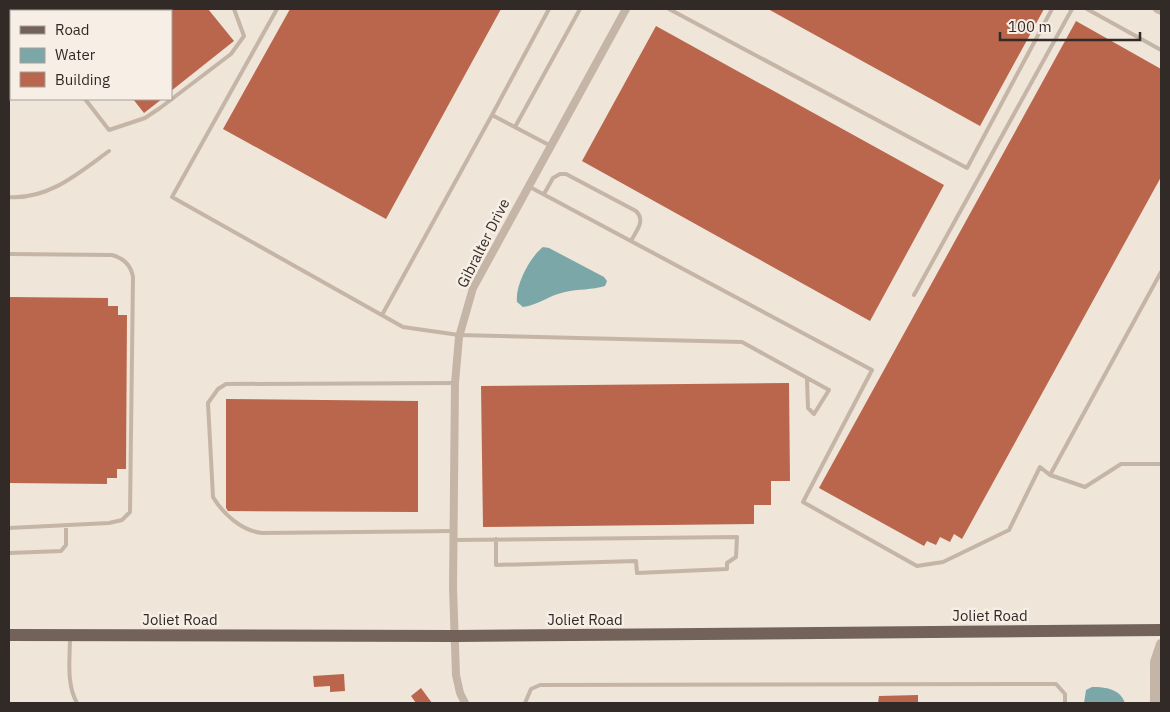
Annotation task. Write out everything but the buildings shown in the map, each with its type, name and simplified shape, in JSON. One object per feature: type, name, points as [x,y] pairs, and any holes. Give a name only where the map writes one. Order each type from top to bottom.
[{"type":"main road","name":"Joliet Road","points":[[9,635],[456,636],[1161,630]]},
{"type":"street","name":"Gibralter Drive","points":[[465,703],[460,693],[456,675],[454,384],[459,335],[473,288],[549,145],[626,9]]},
{"type":"street","points":[[1157,9],[1161,11]]},
{"type":"street","points":[[1155,703],[1155,662],[1161,644]]},
{"type":"lane","points":[[172,98],[231,54],[244,36],[234,9]]},
{"type":"lane","points":[[277,9],[172,197],[402,326],[459,335],[742,342],[829,390],[814,414],[808,408],[807,379]]},
{"type":"lane","points":[[382,315],[549,9]]},
{"type":"lane","points":[[515,127],[580,9]]},
{"type":"lane","points":[[669,9],[966,168],[1052,9]]},
{"type":"lane","points":[[914,295],[1072,9]]},
{"type":"lane","points":[[1087,9],[1161,50]]},
{"type":"lane","points":[[86,100],[110,130],[145,118],[169,100]]},
{"type":"lane","points":[[492,115],[549,145]]},
{"type":"lane","points":[[9,197],[30,197],[48,191],[109,150]]},
{"type":"lane","points":[[544,194],[553,178],[560,174],[566,174],[636,211],[641,217],[641,222],[630,241]]},
{"type":"lane","points":[[528,186],[872,370],[803,502],[917,566],[943,562],[1009,530],[1040,468],[1050,474],[1085,487],[1120,464],[1161,464]]},
{"type":"lane","points":[[9,254],[112,255],[124,261],[132,272],[130,512],[118,522],[9,528]]},
{"type":"lane","points":[[1050,474],[1161,272]]},
{"type":"lane","points":[[454,384],[226,384],[218,390],[208,403],[213,497],[216,504],[246,529],[262,533],[454,530]]},
{"type":"lane","points":[[9,553],[61,551],[66,545],[66,525]]},
{"type":"lane","points":[[454,540],[496,539],[737,537],[736,558],[727,563],[727,569],[637,573],[636,561],[496,565],[496,539]]},
{"type":"lane","points":[[70,635],[69,669],[73,696],[77,703]]},
{"type":"lane","points":[[525,703],[532,689],[540,685],[1056,684],[1065,694],[1065,703]]},
{"type":"water","points":[[543,247],[549,248],[604,277],[607,281],[605,286],[565,292],[523,307],[517,302],[518,288],[524,272],[533,257]]},
{"type":"water","points":[[1092,687],[1112,690],[1123,698],[1125,703],[1084,703],[1086,690]]}]
